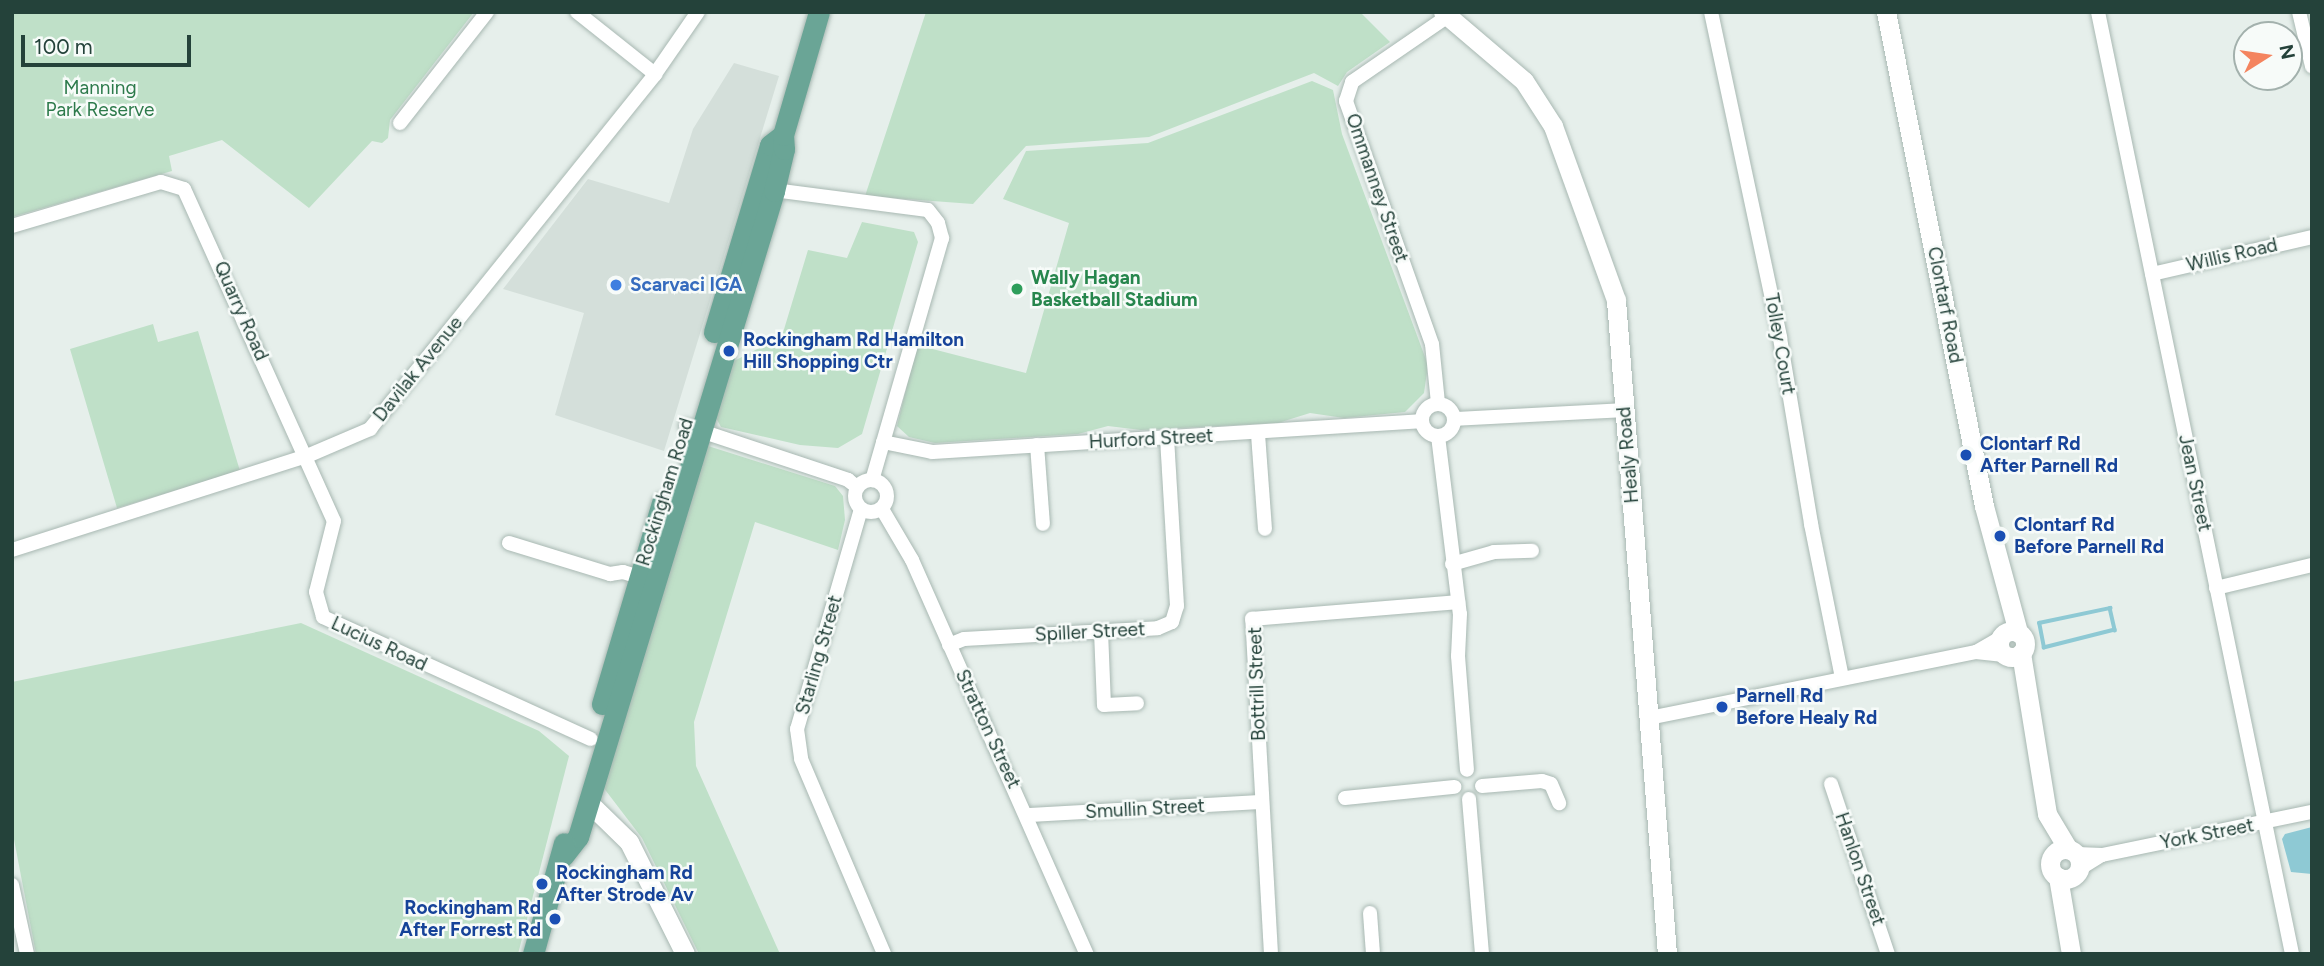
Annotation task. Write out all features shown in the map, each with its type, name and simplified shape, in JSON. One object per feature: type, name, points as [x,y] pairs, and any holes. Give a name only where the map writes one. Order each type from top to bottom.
[{"type":"main road","name":"Rockingham Road","points":[[563,856],[578,836],[692,428],[766,189],[770,145],[783,135],[819,12]]},
{"type":"main road","name":"Rockingham Road","points":[[533,954],[563,856],[565,830],[639,577],[692,428]]},
{"type":"street","points":[[400,123],[486,12]]},
{"type":"street","points":[[577,12],[655,74]]},
{"type":"street","name":"Davilak Avenue","points":[[12,550],[307,456],[370,429],[655,74],[698,12]]},
{"type":"street","name":"Tolley Court","points":[[1711,12],[1780,338],[1811,524],[1842,678]]},
{"type":"street","name":"Clontarf Road","points":[[1886,12],[2006,597],[2009,645],[2024,690],[2051,824],[2068,863],[2081,954]]},
{"type":"street","name":"Jean Street","points":[[2098,12],[2292,954]]},
{"type":"street","points":[[2299,12],[2312,66]]},
{"type":"street","name":"Ommanney Street","points":[[1438,403],[1432,344],[1346,101],[1352,82],[1444,15]]},
{"type":"street","name":"Healy Road","points":[[1444,15],[1524,81],[1553,126],[1616,300],[1667,954]]},
{"type":"street","name":"Quarry Road","points":[[12,226],[161,182],[184,189],[193,203],[307,456]]},
{"type":"street","points":[[766,189],[928,210],[938,223],[942,238],[872,480],[858,487],[855,496],[861,509],[872,513],[882,509],[888,493],[872,480]]},
{"type":"street","name":"Willis Road","points":[[2152,274],[2312,237]]},
{"type":"street","points":[[1438,403],[1452,411],[1454,419],[1447,434],[1438,436],[1430,435],[1421,421],[1423,412],[1438,403]]},
{"type":"street","points":[[1454,419],[1624,411]]},
{"type":"street","name":"Hurford Street","points":[[883,442],[932,452],[1258,434],[1421,421]]},
{"type":"street","points":[[692,428],[823,471],[858,487]]},
{"type":"street","points":[[1258,434],[1265,530]]},
{"type":"street","points":[[1438,436],[1458,602],[1467,770]]},
{"type":"street","name":"Spiller Street","points":[[948,645],[964,639],[1101,631],[1172,622],[1177,606],[1167,438]]},
{"type":"street","points":[[1037,445],[1043,524]]},
{"type":"street","name":"Lucius Road","points":[[307,456],[334,521],[316,592],[323,617],[591,739]]},
{"type":"street","name":"Starling Street","points":[[861,509],[797,729],[801,759],[884,954]]},
{"type":"street","name":"Stratton Street","points":[[882,509],[912,560],[948,645],[1028,815],[1087,954]]},
{"type":"street","points":[[509,543],[610,574],[623,572],[639,577]]},
{"type":"street","points":[[1452,564],[1494,552],[1532,551]]},
{"type":"street","points":[[2216,588],[2312,565]]},
{"type":"street","name":"Bottrill Street","points":[[1271,954],[1252,619],[1458,602]]},
{"type":"street","points":[[1101,631],[1104,705],[1137,703]]},
{"type":"street","points":[[1649,718],[2009,645]]},
{"type":"street","points":[[1454,788],[1459,773],[1467,770],[1475,772],[1482,786]]},
{"type":"street","points":[[1469,799],[1482,786],[1542,781],[1551,784],[1559,803]]},
{"type":"street","name":"Hanlon Street","points":[[1831,784],[1888,954]]},
{"type":"street","points":[[1345,798],[1454,788],[1469,799],[1482,954]]},
{"type":"street","name":"Smullin Street","points":[[1028,815],[1262,802]]},
{"type":"street","points":[[585,812],[628,857],[674,954]]},
{"type":"street","points":[[585,812],[629,842],[685,954]]},
{"type":"street","name":"York Street","points":[[2068,863],[2312,812]]},
{"type":"street","name":"Clontarf Road","points":[[2068,863],[2071,954]]},
{"type":"street","points":[[12,885],[27,954]]},
{"type":"street","points":[[1370,913],[1373,954]]},
{"type":"shaded area","points":[[734,63],[779,76],[664,451],[555,415],[584,313],[503,289],[588,179],[669,203],[693,129]]},
{"type":"green space","name":"Manning Park Reserve","points":[[12,12],[474,12],[390,120],[388,138],[382,143],[372,141],[309,208],[222,140],[169,156],[172,171],[12,217]]},
{"type":"green space","points":[[926,12],[1360,12],[1390,42],[1347,72],[1338,86],[1314,73],[1149,137],[1026,146],[973,204],[865,196]]},
{"type":"green space","points":[[1312,81],[1333,90],[1342,134],[1428,365],[1424,393],[1405,412],[1344,418],[1310,413],[1278,423],[1141,430],[1108,426],[1078,434],[935,443],[909,437],[897,426],[917,345],[1026,373],[1069,223],[1003,199],[1026,151],[1148,143]]},
{"type":"green space","points":[[862,222],[914,232],[918,242],[862,434],[838,448],[800,445],[721,427],[715,416],[734,361],[782,336],[808,250],[847,258]]},
{"type":"green space","points":[[153,324],[158,342],[198,331],[240,471],[117,508],[70,349]]},
{"type":"green space","points":[[708,446],[835,486],[843,496],[845,520],[838,550],[755,522],[694,722],[696,766],[780,954],[699,954],[642,838],[603,787],[699,450]]},
{"type":"green space","points":[[301,623],[539,731],[569,756],[518,954],[36,954],[12,829],[12,682]]},
{"type":"water","points":[[2312,827],[2312,874],[2291,872],[2282,839],[2285,834]]},
{"type":"waterway","points":[[2110,608],[2115,630],[2044,648],[2039,623],[2110,608]]},
{"type":"place","name":"Scarvaci IGA","points":[[616,285]]},
{"type":"place","name":"Wally Hagan Basketball Stadium","points":[[1017,289]]},
{"type":"place","name":"Rockingham Rd Hamilton Hill Shopping Ctr","points":[[729,351]]},
{"type":"place","name":"Clontarf Rd After Parnell Rd","points":[[1966,455]]},
{"type":"place","name":"Clontarf Rd Before Parnell Rd","points":[[2000,536]]},
{"type":"place","name":"Parnell Rd Before Healy Rd","points":[[1722,707]]},
{"type":"place","name":"Rockingham Rd After Strode Av","points":[[542,884]]},
{"type":"place","name":"Rockingham Rd After Forrest Rd","points":[[555,919]]}]
